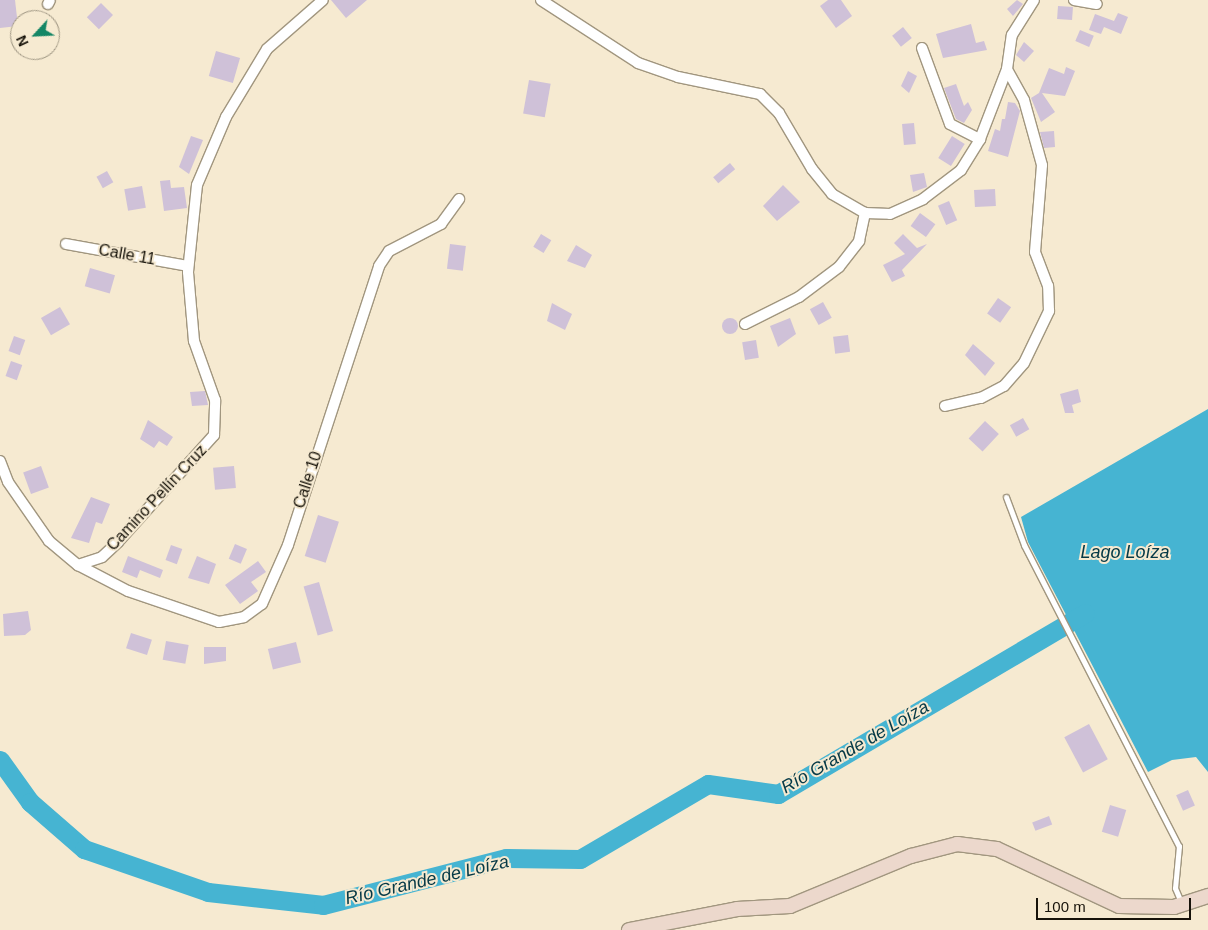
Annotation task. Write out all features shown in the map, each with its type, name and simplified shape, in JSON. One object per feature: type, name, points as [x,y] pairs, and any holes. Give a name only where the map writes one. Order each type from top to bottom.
[{"type":"street","name":"Camino Pellín Cruz","points":[[78,565],[102,557],[118,542],[214,435],[215,400],[194,341],[188,266],[197,185],[226,117],[266,50],[323,0]]},
{"type":"street","points":[[541,0],[638,63],[678,77],[760,94],[779,113],[812,169],[832,194],[865,213],[890,214],[923,199],[960,170],[980,140],[1007,69],[1012,35],[1032,4],[1040,0]]},
{"type":"street","points":[[1074,0],[1097,4]]},
{"type":"street","points":[[922,48],[950,124],[980,140]]},
{"type":"street","points":[[945,406],[981,398],[1004,386],[1024,363],[1049,311],[1048,286],[1035,252],[1042,165],[1024,100],[1007,69]]},
{"type":"street","name":"Calle 10","points":[[78,565],[128,591],[219,622],[244,617],[262,604],[288,545],[379,266],[389,252],[441,224],[459,200]]},
{"type":"street","points":[[745,324],[799,297],[840,267],[859,241],[865,213]]},
{"type":"street","name":"Calle 11","points":[[66,244],[188,266]]},
{"type":"street","points":[[0,461],[8,482],[49,541],[78,565]]},
{"type":"street","points":[[629,930],[737,909],[790,906],[911,856],[957,844],[997,849],[1118,906],[1182,905],[1208,896]]},
{"type":"lane","points":[[1006,497],[1024,545],[1179,846],[1175,888],[1182,905]]},
{"type":"water","name":"Lago Loíza","points":[[1208,409],[1208,772],[1196,757],[1172,760],[1148,772],[1028,542],[1021,517]]},
{"type":"building","points":[[0,0],[15,0],[16,10],[10,10],[10,27],[0,28]]},
{"type":"building","points":[[331,0],[367,0],[346,18]]},
{"type":"building","points":[[828,0],[841,0],[852,16],[836,28],[820,6]]},
{"type":"building","points":[[1017,0],[1023,4],[1013,16],[1007,9]]},
{"type":"building","points":[[101,3],[113,15],[99,29],[87,17]]},
{"type":"building","points":[[1058,6],[1073,7],[1072,20],[1057,19]]},
{"type":"building","points":[[1118,13],[1128,17],[1121,34],[1104,27],[1101,34],[1089,30],[1095,14],[1114,21]]},
{"type":"building","points":[[971,24],[976,43],[984,41],[987,50],[943,58],[936,34]]},
{"type":"building","points":[[903,27],[912,38],[901,47],[892,36]]},
{"type":"building","points":[[1080,30],[1094,36],[1089,47],[1075,41]]},
{"type":"building","points":[[1024,42],[1034,51],[1024,62],[1016,55]]},
{"type":"building","points":[[216,51],[240,58],[233,83],[209,76]]},
{"type":"building","points":[[1066,67],[1075,71],[1065,96],[1042,93],[1055,112],[1041,122],[1031,98],[1039,93],[1049,68],[1064,74]]},
{"type":"building","points":[[908,71],[917,76],[909,93],[901,86]]},
{"type":"building","points":[[529,80],[551,84],[545,117],[523,113]]},
{"type":"building","points":[[956,84],[964,106],[968,102],[972,110],[964,123],[956,119],[944,88]]},
{"type":"building","points":[[1008,102],[1015,103],[1020,111],[1008,157],[988,151],[995,129],[1000,131],[1002,119],[1005,119]]},
{"type":"building","points":[[914,123],[916,144],[904,145],[902,124]]},
{"type":"building","points":[[1054,131],[1055,147],[1044,148],[1040,132]]},
{"type":"building","points":[[191,136],[203,140],[189,174],[179,167]]},
{"type":"building","points":[[952,136],[965,144],[951,166],[938,158]]},
{"type":"building","points":[[730,163],[735,169],[718,183],[713,177]]},
{"type":"building","points":[[107,171],[113,182],[103,188],[97,177]]},
{"type":"building","points":[[924,173],[927,187],[913,192],[910,175]]},
{"type":"building","points":[[170,180],[171,188],[184,187],[187,208],[164,211],[160,181]]},
{"type":"building","points":[[783,185],[800,202],[777,221],[763,206]]},
{"type":"building","points":[[142,186],[146,208],[128,211],[124,189]]},
{"type":"building","points":[[995,189],[996,206],[975,207],[974,190]]},
{"type":"building","points":[[949,201],[957,220],[946,225],[938,206]]},
{"type":"building","points":[[920,213],[935,224],[926,237],[911,226]]},
{"type":"building","points":[[541,234],[551,240],[544,253],[533,247]]},
{"type":"building","points":[[903,234],[917,248],[927,244],[902,270],[905,276],[892,282],[883,265],[905,254],[894,243]]},
{"type":"building","points":[[450,244],[466,246],[463,271],[447,269]]},
{"type":"building","points":[[576,245],[592,255],[585,268],[567,261]]},
{"type":"building","points":[[90,268],[115,275],[110,293],[85,286]]},
{"type":"building","points":[[998,298],[1011,307],[1000,323],[987,314]]},
{"type":"building","points":[[823,302],[832,318],[819,325],[810,309]]},
{"type":"building","points":[[552,303],[572,314],[565,330],[547,321]]},
{"type":"building","points":[[60,307],[70,324],[51,335],[41,318]]},
{"type":"building","points":[[727,318],[733,318],[738,323],[736,332],[727,334],[722,329],[722,323]]},
{"type":"building","points":[[790,318],[796,334],[778,347],[770,326]]},
{"type":"building","points":[[848,335],[850,352],[835,354],[833,337]]},
{"type":"building","points":[[14,336],[25,340],[20,355],[9,351]]},
{"type":"building","points":[[756,340],[759,358],[745,360],[742,342]]},
{"type":"building","points":[[973,344],[995,363],[985,376],[965,355]]},
{"type":"building","points":[[11,361],[22,365],[17,380],[6,376]]},
{"type":"building","points":[[1078,389],[1081,402],[1072,405],[1074,413],[1065,413],[1060,394]]},
{"type":"building","points":[[205,391],[208,405],[192,406],[190,392]]},
{"type":"building","points":[[1023,418],[1029,429],[1016,437],[1010,425]]},
{"type":"building","points":[[148,420],[173,437],[167,446],[159,441],[154,448],[140,439]]},
{"type":"building","points":[[985,421],[999,434],[983,452],[969,439]]},
{"type":"building","points":[[41,466],[49,488],[31,494],[23,472]]},
{"type":"building","points":[[234,466],[236,488],[215,490],[213,468]]},
{"type":"building","points":[[91,497],[110,504],[102,524],[96,522],[89,543],[71,538]]},
{"type":"building","points":[[318,515],[339,522],[326,563],[305,556]]},
{"type":"building","points":[[235,544],[247,549],[241,564],[229,559]]},
{"type":"building","points":[[171,545],[182,549],[177,564],[166,560]]},
{"type":"building","points":[[128,556],[163,570],[160,578],[140,570],[137,578],[122,572]]},
{"type":"building","points":[[197,556],[216,564],[209,584],[188,578]]},
{"type":"building","points":[[258,561],[266,572],[251,582],[258,591],[240,604],[225,585]]},
{"type":"building","points":[[319,582],[333,631],[318,635],[304,586]]},
{"type":"building","points":[[28,611],[31,630],[25,635],[4,636],[3,614]]},
{"type":"building","points":[[131,633],[152,640],[147,655],[126,648]]},
{"type":"building","points":[[166,641],[189,645],[185,664],[163,660]]},
{"type":"building","points":[[296,642],[301,662],[273,669],[268,649]]},
{"type":"building","points":[[204,647],[226,647],[226,661],[204,664]]},
{"type":"building","points":[[1089,724],[1108,759],[1083,772],[1064,737]]},
{"type":"building","points":[[1188,790],[1195,806],[1183,811],[1176,795]]},
{"type":"building","points":[[1110,805],[1126,810],[1118,837],[1102,832]]},
{"type":"building","points":[[1049,816],[1052,824],[1035,831],[1032,822]]},
{"type":"waterway","name":"Río Grande de Loíza","points":[[0,760],[30,802],[84,849],[208,892],[323,905],[506,858],[580,859],[708,784],[778,794],[1085,613]]}]
